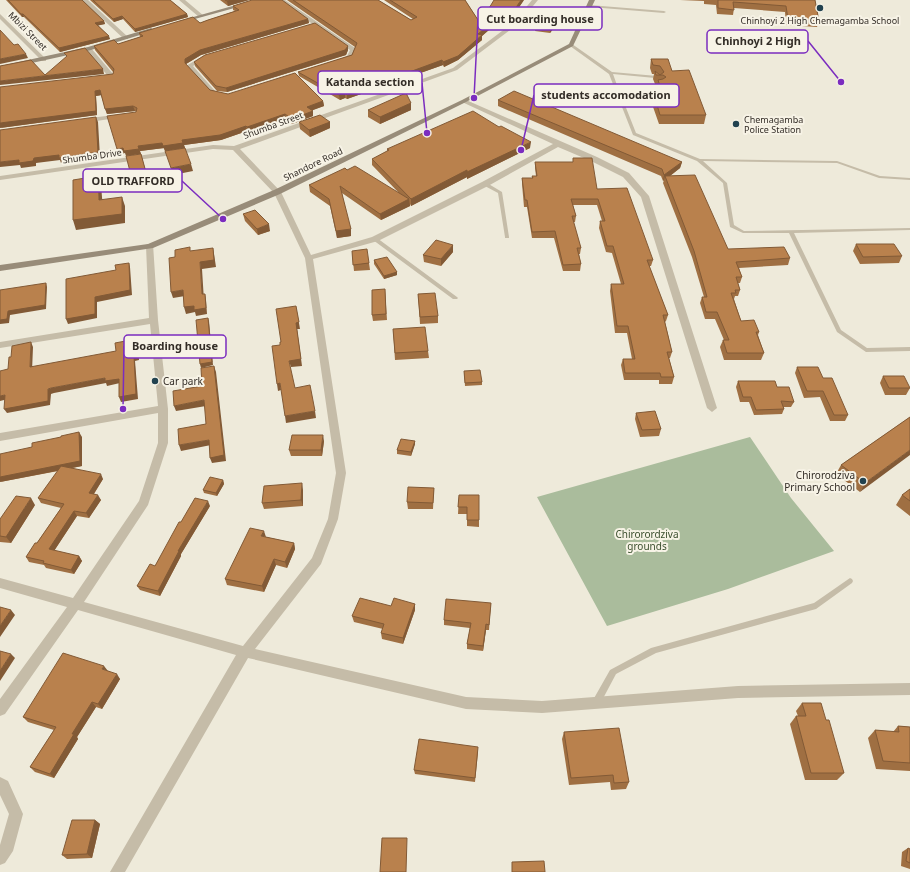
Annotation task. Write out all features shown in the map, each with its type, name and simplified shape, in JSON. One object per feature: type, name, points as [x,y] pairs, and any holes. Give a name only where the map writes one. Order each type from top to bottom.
[{"type":"street","points":[[85,0],[126,38]]},
{"type":"street","points":[[182,0],[201,16]]},
{"type":"street","points":[[178,22],[260,0]]},
{"type":"street","points":[[281,0],[353,48],[350,57],[336,62]]},
{"type":"street","name":"Shumba Street","points":[[116,872],[244,652],[317,561],[333,519],[341,473],[310,258],[277,192],[235,148],[455,69],[516,23],[535,0]]},
{"type":"street","points":[[571,45],[591,3]]},
{"type":"street","name":"Mbizi Street","points":[[0,16],[44,60]]},
{"type":"street","points":[[310,26],[318,24]]},
{"type":"street","points":[[0,68],[44,60],[156,29]]},
{"type":"street","name":"Shandore Road","points":[[0,268],[150,246],[277,192],[464,101],[571,45]]},
{"type":"street","points":[[89,48],[112,76],[97,77]]},
{"type":"street","points":[[211,55],[203,57],[189,66],[214,93],[227,96]]},
{"type":"street","points":[[464,101],[594,159],[626,175],[645,196],[712,408]]},
{"type":"street","points":[[75,122],[127,115]]},
{"type":"street","points":[[310,258],[374,239],[485,184],[558,144]]},
{"type":"street","name":"Shumba Drive","points":[[0,178],[213,147],[235,148]]},
{"type":"street","points":[[0,710],[76,604],[144,502],[163,443],[163,409],[154,320],[150,246]]},
{"type":"street","points":[[0,346],[154,320]]},
{"type":"street","points":[[0,437],[163,409]]},
{"type":"street","points":[[0,583],[244,652],[466,703],[542,707],[738,692],[910,689]]},
{"type":"street","points":[[0,784],[3,786],[16,814],[8,846],[0,858]]},
{"type":"lane","points":[[591,3],[664,12]]},
{"type":"lane","points":[[571,45],[611,73],[656,77],[660,83],[617,89]]},
{"type":"lane","points":[[611,73],[634,134],[699,160],[725,183],[732,226],[743,232],[910,229]]},
{"type":"lane","points":[[699,160],[837,162],[879,177],[910,179]]},
{"type":"lane","points":[[485,184],[500,192],[507,237]]},
{"type":"lane","points":[[792,232],[839,331],[866,350],[910,349]]},
{"type":"lane","points":[[374,239],[455,298]]},
{"type":"lane","points":[[596,703],[613,672],[654,650],[816,606],[850,581]]},
{"type":"green space","name":"Chirorordziva grounds","points":[[750,437],[791,498],[834,551],[728,589],[607,626],[537,497]]},
{"type":"building","points":[[8,0],[82,0],[104,21],[95,23],[109,36],[59,48],[23,14],[21,14]]},
{"type":"building","points":[[93,0],[170,0],[187,14],[135,29],[122,16],[113,19]]},
{"type":"building","points":[[252,0],[282,0],[308,19],[200,50],[185,59],[185,63],[210,90],[228,94],[295,73],[323,101],[307,107],[313,111],[292,119],[285,114],[220,135],[182,140],[183,143],[163,146],[162,143],[138,146],[139,149],[124,151],[123,148],[117,149],[107,116],[136,112],[137,108],[133,106],[105,109],[100,90],[95,91],[96,111],[0,123],[0,87],[113,74],[114,69],[94,46],[114,40],[118,44],[143,36],[139,33],[193,17],[200,23],[239,10],[233,6]]},
{"type":"building","points":[[293,0],[378,0],[411,20],[417,17],[390,0],[465,0],[480,23],[494,0],[521,0],[515,9],[511,8],[478,34],[482,35],[458,56],[443,62],[442,60],[347,95],[345,93],[339,95],[298,72],[352,55],[357,43]]},
{"type":"building","points":[[718,0],[815,0],[819,21],[788,19],[786,6],[733,2],[734,10],[718,8]]},
{"type":"building","points":[[315,23],[348,46],[345,50],[226,88],[216,86],[194,62],[205,55]]},
{"type":"building","points":[[0,30],[14,45],[18,44],[26,54],[0,59]]},
{"type":"building","points":[[85,48],[103,69],[0,81],[0,66],[31,60],[45,75],[67,56],[64,53]]},
{"type":"building","points":[[651,59],[668,59],[672,71],[689,70],[706,115],[660,115],[654,95],[663,95],[658,80],[666,77],[660,75],[664,72],[660,66],[653,65]]},
{"type":"building","points":[[514,91],[682,162],[664,175],[662,169],[498,100]]},
{"type":"building","points":[[406,93],[411,103],[380,117],[368,110]]},
{"type":"building","points":[[473,111],[499,127],[501,126],[531,142],[467,172],[467,170],[411,199],[372,159],[389,150],[387,149]]},
{"type":"building","points":[[320,115],[330,122],[309,130],[299,122]]},
{"type":"building","points":[[96,117],[98,152],[59,158],[59,155],[34,158],[33,161],[19,163],[19,160],[0,162],[0,130]]},
{"type":"building","points":[[185,148],[191,164],[171,168],[165,151]]},
{"type":"building","points":[[141,154],[147,176],[132,179],[126,156]]},
{"type":"building","points":[[573,158],[592,158],[597,189],[627,188],[653,260],[647,260],[668,315],[663,315],[672,352],[667,352],[674,377],[661,377],[660,373],[625,373],[623,359],[635,359],[628,326],[617,326],[611,284],[624,284],[613,246],[607,246],[600,221],[605,221],[598,199],[571,199],[576,216],[572,216],[581,248],[577,248],[581,264],[563,265],[555,231],[532,232],[522,178],[533,178],[532,176],[537,176],[535,162],[573,162]]},
{"type":"building","points":[[355,166],[409,199],[380,214],[340,186],[351,229],[336,231],[329,199],[309,185],[345,168],[347,170]]},
{"type":"building","points":[[695,175],[728,249],[784,247],[790,258],[736,262],[742,277],[736,277],[740,290],[735,290],[736,293],[731,293],[741,321],[754,320],[759,332],[756,332],[764,353],[727,353],[723,340],[729,340],[717,312],[706,312],[702,297],[707,297],[694,251],[665,176]]},
{"type":"building","points":[[98,176],[99,200],[122,197],[122,214],[73,220],[73,180]]},
{"type":"building","points":[[255,210],[269,224],[257,229],[243,214]]},
{"type":"building","points":[[436,240],[453,245],[441,259],[423,255]]},
{"type":"building","points":[[856,244],[894,244],[902,256],[863,257]]},
{"type":"building","points":[[190,247],[190,251],[213,248],[214,260],[200,262],[202,294],[205,294],[206,308],[194,310],[194,306],[184,307],[183,290],[171,292],[169,258],[175,257],[175,250]]},
{"type":"building","points":[[367,249],[369,263],[353,265],[352,251]]},
{"type":"building","points":[[387,257],[397,272],[384,276],[374,260]]},
{"type":"building","points":[[129,263],[130,290],[95,297],[95,314],[66,319],[66,279],[116,270],[115,265]]},
{"type":"building","points":[[46,283],[45,305],[8,311],[7,319],[0,320],[0,290]]},
{"type":"building","points":[[385,289],[386,314],[372,315],[372,290]]},
{"type":"building","points":[[435,293],[438,316],[420,317],[418,294]]},
{"type":"building","points":[[296,306],[299,322],[296,323],[301,359],[289,361],[295,388],[310,385],[315,411],[285,416],[280,383],[277,384],[272,346],[280,345],[281,342],[276,309]]},
{"type":"building","points":[[208,318],[212,362],[200,364],[196,320]]},
{"type":"building","points":[[425,327],[428,351],[395,353],[393,329]]},
{"type":"building","points":[[136,339],[137,355],[134,356],[136,394],[119,397],[119,379],[105,381],[105,378],[51,388],[48,389],[48,401],[4,409],[5,395],[0,396],[0,371],[8,369],[12,346],[31,342],[30,367],[116,351],[115,343]]},
{"type":"building","points":[[214,366],[224,455],[210,458],[209,440],[179,445],[178,429],[206,424],[204,400],[174,406],[173,391],[202,386],[201,368]]},
{"type":"building","points":[[797,367],[818,367],[823,378],[832,378],[848,415],[834,415],[823,391],[807,391]]},
{"type":"building","points":[[480,370],[482,382],[465,383],[464,371]]},
{"type":"building","points":[[883,376],[904,376],[910,388],[889,388]]},
{"type":"building","points":[[738,381],[775,381],[777,387],[789,387],[794,402],[781,401],[784,409],[756,410],[751,397],[743,397]]},
{"type":"building","points":[[655,411],[661,429],[642,430],[636,413]]},
{"type":"building","points":[[910,417],[910,450],[865,483],[841,465]]},
{"type":"building","points":[[79,432],[80,461],[0,477],[0,454],[32,447],[32,443]]},
{"type":"building","points":[[292,435],[323,435],[321,450],[289,450]]},
{"type":"building","points":[[401,439],[415,441],[411,452],[397,450]]},
{"type":"building","points":[[61,466],[101,474],[89,493],[98,495],[86,513],[74,511],[49,549],[79,556],[71,570],[26,557],[64,504],[38,498]]},
{"type":"building","points":[[210,477],[223,480],[216,493],[203,490]]},
{"type":"building","points":[[302,483],[301,500],[262,503],[264,486]]},
{"type":"building","points":[[408,487],[434,488],[433,503],[407,502]]},
{"type":"building","points":[[910,489],[910,501],[902,495]]},
{"type":"building","points":[[459,495],[479,495],[479,520],[467,520],[467,507],[458,507]]},
{"type":"building","points":[[16,496],[31,498],[6,537],[0,536],[0,519]]},
{"type":"building","points":[[195,498],[208,501],[178,551],[158,591],[137,586],[150,564],[155,566],[179,522],[181,522]]},
{"type":"building","points":[[250,528],[264,531],[261,536],[294,543],[285,562],[274,559],[262,586],[225,579]]},
{"type":"building","points":[[360,598],[391,606],[394,598],[415,604],[403,638],[381,633],[384,624],[352,616]]},
{"type":"building","points":[[446,599],[491,603],[489,625],[486,624],[483,646],[467,644],[471,623],[444,620]]},
{"type":"building","points":[[0,607],[11,610],[0,626]]},
{"type":"building","points":[[0,651],[11,654],[0,671]]},
{"type":"building","points":[[63,653],[104,666],[102,669],[117,674],[98,704],[92,702],[50,774],[30,767],[56,727],[23,717]]},
{"type":"building","points":[[802,703],[821,703],[826,720],[829,720],[844,773],[811,773],[796,716],[806,716]]},
{"type":"building","points":[[898,726],[910,727],[910,763],[883,761],[875,730],[899,732]]},
{"type":"building","points":[[619,728],[629,782],[614,783],[613,775],[571,778],[564,732]]},
{"type":"building","points":[[419,739],[478,747],[475,778],[414,770]]},
{"type":"building","points":[[72,820],[95,820],[87,854],[62,855]]},
{"type":"building","points":[[382,838],[407,838],[406,872],[380,872]]},
{"type":"building","points":[[908,848],[910,849],[910,863],[906,861]]},
{"type":"building","points":[[544,861],[545,872],[512,872],[512,862]]},
{"type":"place","name":"Chinhoyi 2 High Chemagamba School","points":[[820,8]]},
{"type":"place","name":"Chinhoyi 2 High","points":[[841,82]]},
{"type":"place","name":"Cut boarding house","points":[[474,98]]},
{"type":"place","name":"Chemagamba Police Station","points":[[736,124]]},
{"type":"place","name":"Katanda section","points":[[427,133]]},
{"type":"place","name":"students accomodation","points":[[521,150]]},
{"type":"place","name":"OLD TRAFFORD","points":[[223,219]]},
{"type":"place","name":"Car park","points":[[155,381]]},
{"type":"place","name":"Boarding house","points":[[123,409]]},
{"type":"place","name":"Chirorodziva Primary School","points":[[863,481]]}]
